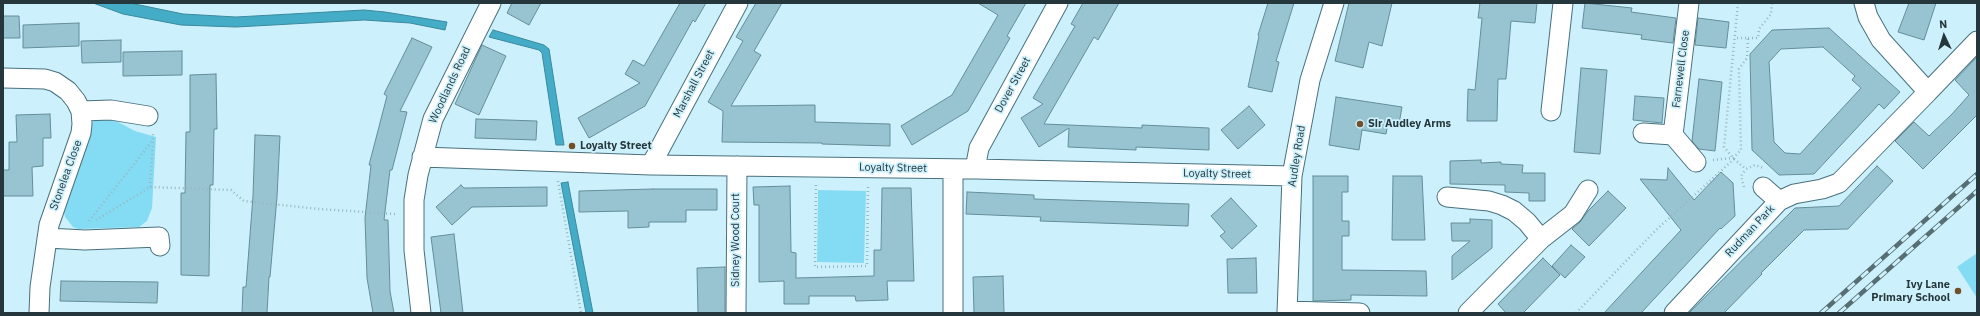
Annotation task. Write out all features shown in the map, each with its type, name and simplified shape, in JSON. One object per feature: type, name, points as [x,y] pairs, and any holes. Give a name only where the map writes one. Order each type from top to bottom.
[{"type":"street","name":"Woodlands Road","points":[[421,313],[416,281],[414,200],[422,157],[433,119],[491,3]]},
{"type":"street","name":"Marshall Street","points":[[651,165],[738,3]]},
{"type":"street","name":"Dover Street","points":[[975,169],[979,148],[1058,3]]},
{"type":"street","name":"Audley Road","points":[[1287,312],[1292,176],[1310,80],[1334,3]]},
{"type":"street","points":[[1551,111],[1564,3]]},
{"type":"street","name":"Farnewell Close","points":[[1673,135],[1689,3]]},
{"type":"street","points":[[1864,3],[1872,27],[1881,40],[1928,92]]},
{"type":"street","name":"Rudman Park","points":[[1674,313],[1778,201],[1794,194],[1822,190],[1839,183],[1977,41]]},
{"type":"street","points":[[3,78],[45,79],[55,82],[68,91],[76,101],[81,111],[100,110],[151,122]]},
{"type":"street","name":"Stonelea Close","points":[[39,313],[40,287],[51,214],[81,133],[81,111]]},
{"type":"street","points":[[1643,133],[1673,135],[1696,162]]},
{"type":"street","name":"Loyalty Street","points":[[422,157],[651,165],[975,169],[1292,176]]},
{"type":"street","name":"Sidney Wood Court","points":[[736,166],[736,313]]},
{"type":"street","points":[[953,169],[953,313]]},
{"type":"street","points":[[1763,187],[1778,201]]},
{"type":"street","points":[[1468,313],[1541,239],[1573,214],[1588,190]]},
{"type":"street","points":[[1447,196],[1489,201],[1502,205],[1514,211],[1541,239]]},
{"type":"street","points":[[47,238],[84,234],[159,236]]},
{"type":"street","points":[[1287,312],[1360,313]]},
{"type":"path","points":[[1736,38],[1758,38],[1759,28],[1771,14],[1772,3]]},
{"type":"path","points":[[1733,158],[1741,150],[1739,70],[1747,58],[1748,38]]},
{"type":"path","points":[[150,187],[153,140],[151,122]]},
{"type":"path","points":[[84,234],[153,140]]},
{"type":"path","points":[[556,162],[581,313]]},
{"type":"path","points":[[816,167],[815,267],[867,266],[868,168]]},
{"type":"path","points":[[84,234],[150,187],[231,190],[244,201],[319,209],[414,216]]},
{"type":"shaded area","points":[[93,3],[130,3],[183,14],[236,17],[364,10],[447,22],[445,30],[410,23],[364,20],[236,27],[181,25],[123,14]]},
{"type":"shaded area","points":[[493,30],[544,45],[549,49],[564,145],[556,145],[542,53],[539,50],[489,37]]},
{"type":"shaded area","points":[[105,119],[116,121],[135,131],[156,137],[152,208],[147,221],[139,227],[78,229],[73,227],[65,217],[63,209],[92,122],[95,120]]},
{"type":"shaded area","points":[[568,182],[593,313],[586,313],[561,183]]},
{"type":"shaded area","points":[[818,190],[866,191],[864,263],[817,262]]},
{"type":"shaded area","points":[[1977,253],[1977,298],[1957,267]]},
{"type":"building","points":[[512,3],[541,3],[529,25],[507,13]]},
{"type":"building","points":[[680,3],[706,3],[695,22],[693,20],[645,106],[589,138],[578,118],[640,83],[625,74],[633,60],[644,66]]},
{"type":"building","points":[[756,3],[782,3],[754,51],[761,55],[731,106],[815,105],[815,122],[890,124],[890,146],[822,143],[722,142],[723,111],[708,102],[743,41],[736,37]]},
{"type":"building","points":[[978,3],[1026,3],[1007,36],[1010,38],[968,111],[912,145],[901,126],[952,95],[998,15]]},
{"type":"building","points":[[1083,3],[1119,3],[1098,40],[1094,37],[1044,124],[1142,128],[1142,125],[1209,128],[1209,150],[1136,147],[1136,150],[1068,147],[1069,128],[1039,147],[1021,118],[1043,104],[1033,98],[1075,26],[1071,24]]},
{"type":"building","points":[[1268,3],[1294,3],[1276,61],[1279,62],[1272,92],[1248,87],[1258,35]]},
{"type":"building","points":[[1349,3],[1392,3],[1382,46],[1369,42],[1363,68],[1335,61]]},
{"type":"building","points":[[1480,3],[1537,3],[1535,23],[1511,21],[1506,79],[1498,79],[1497,121],[1467,121],[1468,89],[1475,90],[1482,18],[1478,18]]},
{"type":"building","points":[[1585,3],[1632,8],[1631,12],[1676,18],[1673,43],[1641,39],[1642,35],[1582,28]]},
{"type":"building","points":[[1909,3],[1936,3],[1924,40],[1898,32]]},
{"type":"building","points":[[3,16],[19,16],[20,38],[3,38]]},
{"type":"building","points":[[1698,18],[1729,22],[1726,48],[1695,45]]},
{"type":"building","points":[[79,23],[79,46],[23,48],[23,25]]},
{"type":"building","points":[[1829,28],[1900,92],[1884,109],[1879,104],[1814,174],[1779,175],[1752,150],[1750,54],[1772,30]],"holes":[[[1823,47],[1855,76],[1852,80],[1861,88],[1800,154],[1785,153],[1774,142],[1769,62],[1781,49]]]},
{"type":"building","points":[[412,38],[432,47],[400,111],[407,112],[392,170],[390,170],[384,220],[388,220],[390,291],[394,313],[373,313],[367,278],[365,218],[371,165],[369,165],[387,96],[384,94]]},
{"type":"building","points":[[121,40],[121,62],[82,63],[81,41]]},
{"type":"building","points":[[482,45],[506,56],[479,115],[455,104]]},
{"type":"building","points":[[182,51],[182,75],[123,76],[123,52]]},
{"type":"building","points":[[1977,57],[1977,115],[1923,169],[1895,141],[1914,122],[1929,136],[1952,114],[1969,95],[1955,80]]},
{"type":"building","points":[[1581,68],[1607,70],[1600,154],[1574,152]]},
{"type":"building","points":[[216,74],[217,129],[214,129],[213,185],[210,185],[209,276],[181,275],[181,193],[185,193],[186,132],[190,132],[190,75]]},
{"type":"building","points":[[1699,79],[1722,82],[1715,151],[1699,149],[1692,141]]},
{"type":"building","points":[[1635,96],[1664,98],[1662,123],[1633,120]]},
{"type":"building","name":"Sir Audley Arms","points":[[1336,97],[1402,107],[1399,124],[1388,123],[1386,134],[1362,130],[1359,150],[1329,145]]},
{"type":"building","points":[[1249,106],[1265,125],[1238,149],[1221,130]]},
{"type":"building","points":[[50,114],[51,138],[43,138],[43,166],[32,167],[33,196],[3,196],[3,170],[9,170],[9,142],[17,142],[16,115]]},
{"type":"building","points":[[476,119],[537,121],[536,140],[475,138]]},
{"type":"building","points":[[255,135],[280,136],[277,197],[267,313],[242,313],[243,287],[246,287],[253,196]]},
{"type":"building","points":[[1481,160],[1481,163],[1501,162],[1501,164],[1523,165],[1522,173],[1545,173],[1545,201],[1529,201],[1529,193],[1505,192],[1505,185],[1450,184],[1450,161]]},
{"type":"building","points":[[1877,166],[1893,181],[1848,229],[1804,230],[1724,313],[1689,313],[1795,208],[1839,206]]},
{"type":"building","points":[[1668,168],[1694,200],[1721,172],[1733,183],[1735,216],[1721,229],[1720,228],[1641,313],[1604,313],[1681,230],[1640,179],[1667,180]]},
{"type":"building","points":[[1313,176],[1348,176],[1348,192],[1342,192],[1342,221],[1349,221],[1349,236],[1342,236],[1342,270],[1426,271],[1427,296],[1351,295],[1351,300],[1313,301]]},
{"type":"building","points":[[1393,176],[1422,176],[1425,240],[1392,240]]},
{"type":"building","points":[[461,185],[464,188],[547,187],[547,206],[472,207],[452,225],[436,207]]},
{"type":"building","points":[[790,186],[791,252],[796,253],[796,278],[874,276],[874,250],[881,250],[882,188],[911,188],[914,281],[887,281],[888,300],[856,301],[855,296],[809,296],[809,304],[784,304],[784,281],[759,282],[759,205],[754,205],[753,187]]},
{"type":"building","points":[[717,189],[717,210],[686,210],[686,222],[649,222],[649,227],[628,228],[628,211],[579,212],[579,191]]},
{"type":"building","points":[[1608,191],[1626,208],[1589,246],[1572,229]]},
{"type":"building","points":[[967,192],[1034,195],[1034,199],[1189,204],[1188,226],[1040,221],[1041,217],[966,214]]},
{"type":"building","points":[[1231,198],[1257,226],[1232,249],[1220,236],[1225,232],[1211,216]]},
{"type":"building","points":[[1470,219],[1492,220],[1492,248],[1452,280],[1452,256],[1470,241],[1452,241],[1451,223],[1470,223]]},
{"type":"building","points":[[454,234],[463,313],[441,313],[431,237]]},
{"type":"building","points":[[1571,245],[1585,257],[1565,278],[1552,266]]},
{"type":"building","points":[[1256,258],[1257,293],[1228,293],[1227,259]]},
{"type":"building","points":[[1543,258],[1560,275],[1523,313],[1506,313],[1498,304]]},
{"type":"building","points":[[725,267],[725,313],[698,313],[697,268]]},
{"type":"building","points":[[1003,276],[1004,313],[974,313],[973,277]]},
{"type":"building","points":[[61,281],[158,282],[157,303],[60,301]]},
{"type":"railway","points":[[1821,313],[1977,174]]},
{"type":"railway","points":[[1839,313],[1977,191]]},
{"type":"place","name":"Sir Audley Arms","points":[[1360,124]]},
{"type":"place","name":"Loyalty Street","points":[[572,146]]},
{"type":"place","name":"Ivy Lane Primary School","points":[[1958,291]]}]
